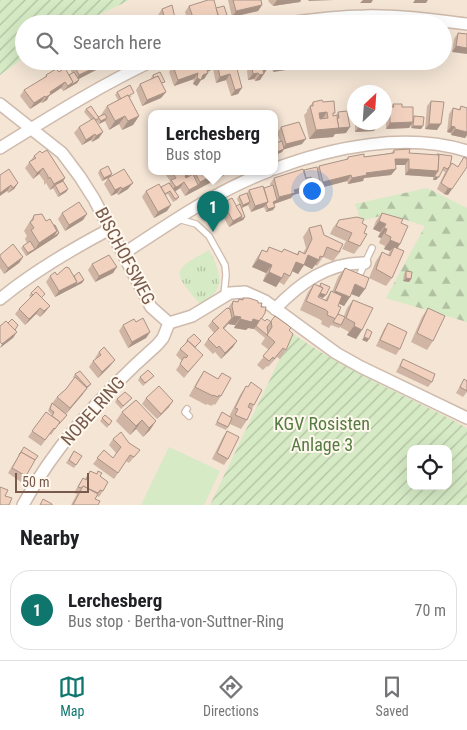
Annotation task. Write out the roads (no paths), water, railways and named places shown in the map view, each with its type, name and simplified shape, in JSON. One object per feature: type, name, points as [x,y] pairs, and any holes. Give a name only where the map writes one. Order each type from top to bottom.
[{"type":"street","points":[[452,22],[467,24]]},
{"type":"street","points":[[0,148],[92,92],[135,70]]},
{"type":"street","name":"BISCHOFSWEG","points":[[0,104],[62,154],[80,177],[110,228],[151,307],[169,323]]},
{"type":"street","points":[[278,168],[332,151],[382,144],[418,142],[438,144],[467,151]]},
{"type":"street","points":[[123,254],[222,191],[260,175]]},
{"type":"street","points":[[0,299],[45,266],[110,228]]},
{"type":"street","points":[[275,309],[297,287],[326,270],[348,264],[365,263]]},
{"type":"street","points":[[169,323],[192,316],[224,296],[236,292],[245,292],[265,301],[336,354],[467,418]]},
{"type":"street","name":"NOBELRING","points":[[23,505],[40,476],[72,432],[113,386],[157,345],[163,338],[169,323]]},
{"type":"lane","points":[[177,218],[196,224],[208,236],[224,265],[226,275],[224,296]]},
{"type":"lane","points":[[357,280],[372,248]]},
{"type":"lane","points":[[187,408],[185,412],[189,416]]},
{"type":"place","name":"Lerchesberg","points":[[213,232]]},
{"type":"park label","name":"KGV Rosisten Anlage 3","points":[[322,434]]}]
